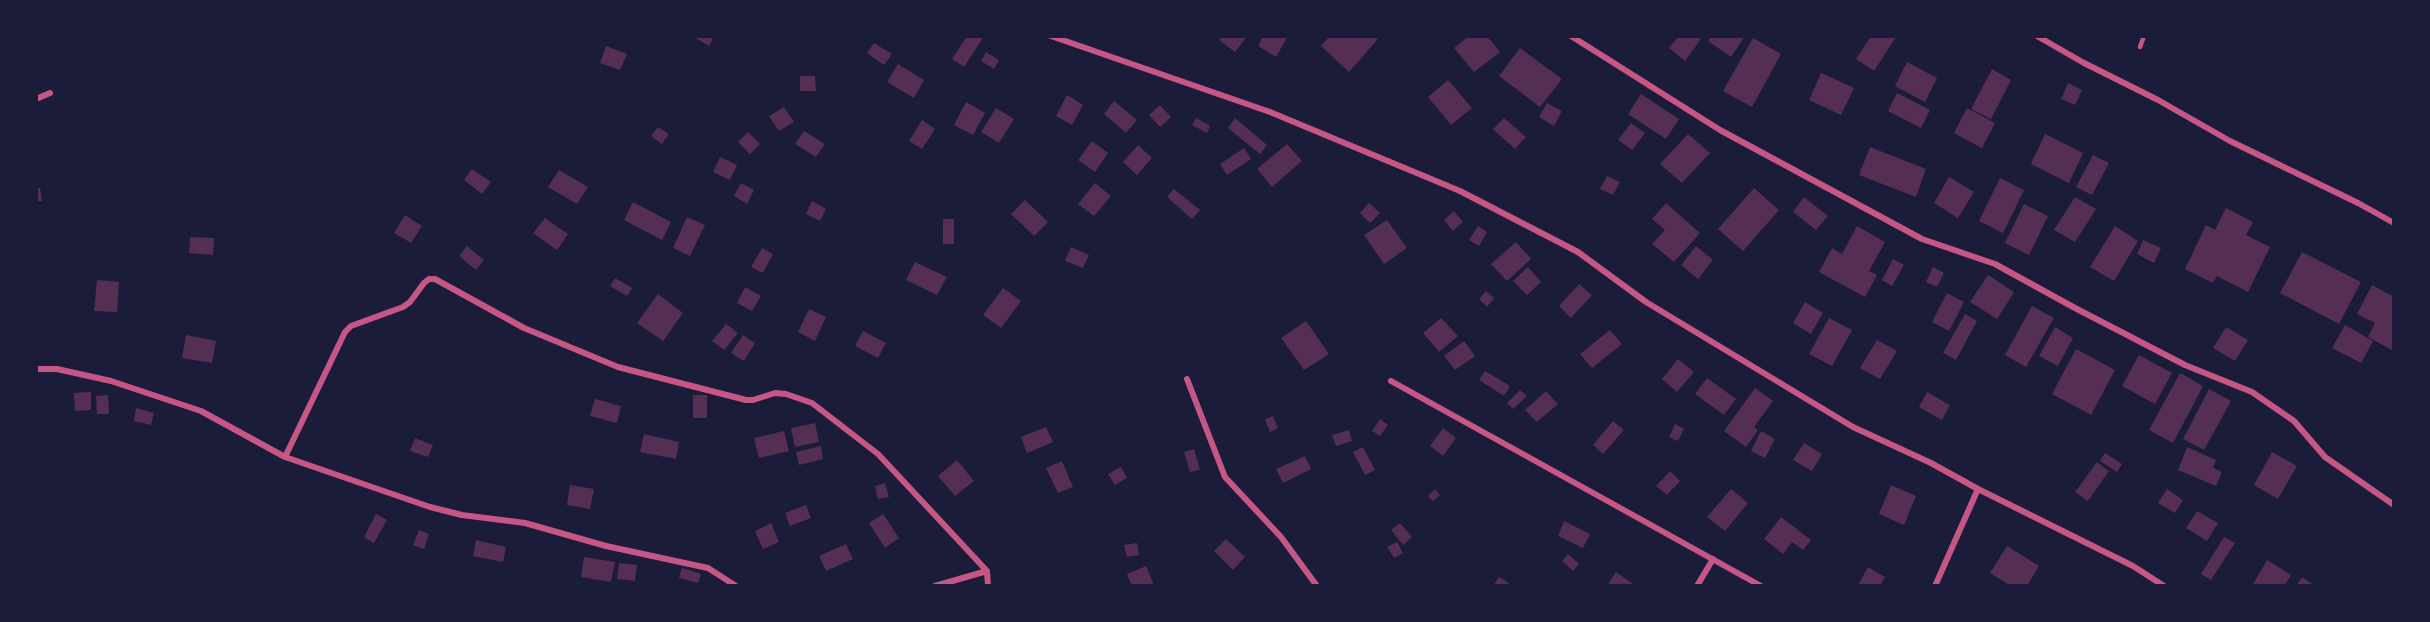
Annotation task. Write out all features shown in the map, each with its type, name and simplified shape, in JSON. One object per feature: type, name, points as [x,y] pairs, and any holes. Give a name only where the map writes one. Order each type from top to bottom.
[{"type":"street","points":[[1051,36],[1270,112],[1460,191],[1578,252],[1646,302],[1853,427],[1931,463],[1978,489],[2133,566],[2164,586]]},
{"type":"street","points":[[1570,36],[1720,130],[1912,234],[1995,264],[2185,365],[2252,392],[2294,421],[2325,457],[2394,505]]},
{"type":"street","points":[[2037,36],[2230,141],[2394,223]]},
{"type":"street","points":[[36,99],[50,93]]},
{"type":"street","points":[[285,457],[345,332],[351,326],[403,307],[410,302],[424,283],[429,279],[435,279],[524,328],[618,367],[746,400],[775,393],[813,402],[878,453],[987,572],[988,586]]},
{"type":"street","points":[[36,369],[57,369],[111,381],[201,411],[285,457],[430,507],[462,515],[525,523],[606,546],[708,568],[736,586]]},
{"type":"street","points":[[1187,379],[1226,477],[1281,537],[1317,586]]},
{"type":"street","points":[[1391,381],[1761,586]]},
{"type":"street","points":[[1935,586],[1978,489]]},
{"type":"street","points":[[1697,586],[1713,559]]},
{"type":"street","points":[[935,586],[987,572]]},
{"type":"lane","points":[[2140,47],[2144,36]]},
{"type":"building","points":[[692,36],[714,36],[709,46]]},
{"type":"building","points":[[967,36],[984,36],[964,67],[952,59]]},
{"type":"building","points":[[1222,36],[1247,36],[1235,52],[1219,40]]},
{"type":"building","points":[[1263,36],[1288,36],[1276,57],[1258,46]]},
{"type":"building","points":[[1330,36],[1375,36],[1378,39],[1349,72],[1321,46]]},
{"type":"building","points":[[1469,36],[1487,36],[1500,52],[1474,72],[1454,48]]},
{"type":"building","points":[[1679,36],[1697,36],[1701,39],[1685,61],[1669,48]]},
{"type":"building","points":[[1711,36],[1745,36],[1731,57],[1708,41]]},
{"type":"building","points":[[1871,36],[1896,37],[1874,71],[1856,59]]},
{"type":"building","points":[[1753,38],[1781,54],[1752,107],[1723,91]]},
{"type":"building","points":[[874,43],[892,54],[884,65],[867,53]]},
{"type":"building","points":[[606,46],[627,54],[620,70],[600,63]]},
{"type":"building","points":[[1520,48],[1562,79],[1540,107],[1499,76]]},
{"type":"building","points":[[986,52],[999,60],[994,69],[981,61]]},
{"type":"building","points":[[1907,62],[1937,78],[1925,102],[1895,86]]},
{"type":"building","points":[[898,64],[924,80],[914,98],[887,82]]},
{"type":"building","points":[[1992,69],[2011,80],[1991,119],[1971,109]]},
{"type":"building","points":[[1821,73],[1854,88],[1841,115],[1809,100]]},
{"type":"building","points":[[800,76],[815,76],[816,91],[800,91]]},
{"type":"building","points":[[1448,80],[1472,108],[1451,125],[1428,97]]},
{"type":"building","points":[[2068,83],[2082,90],[2075,105],[2061,99]]},
{"type":"building","points":[[1897,93],[1930,110],[1921,128],[1888,111]]},
{"type":"building","points":[[1641,94],[1679,119],[1666,139],[1628,114]]},
{"type":"building","points":[[1067,95],[1083,105],[1072,125],[1056,116]]},
{"type":"building","points":[[1114,101],[1137,120],[1126,133],[1104,114]]},
{"type":"building","points":[[966,102],[985,113],[973,135],[954,125]]},
{"type":"building","points":[[1547,103],[1562,111],[1554,126],[1539,117]]},
{"type":"building","points":[[1160,105],[1171,117],[1160,127],[1149,115]]},
{"type":"building","points":[[784,107],[794,122],[779,131],[769,116]]},
{"type":"building","points":[[996,108],[1014,119],[999,143],[981,132]]},
{"type":"building","points":[[1967,108],[1995,123],[1982,148],[1954,133]]},
{"type":"building","points":[[1196,118],[1210,126],[1207,133],[1192,125]]},
{"type":"building","points":[[1235,118],[1267,145],[1260,154],[1228,128]]},
{"type":"building","points":[[1504,118],[1526,137],[1515,149],[1493,129]]},
{"type":"building","points":[[922,120],[935,129],[922,149],[909,141]]},
{"type":"building","points":[[1631,123],[1645,133],[1632,150],[1618,140]]},
{"type":"building","points":[[658,127],[669,134],[662,144],[651,136]]},
{"type":"building","points":[[804,131],[825,144],[816,157],[795,144]]},
{"type":"building","points":[[748,132],[760,144],[750,154],[738,142]]},
{"type":"building","points":[[1688,134],[1710,153],[1682,183],[1660,164]]},
{"type":"building","points":[[2045,134],[2083,153],[2069,183],[2031,164]]},
{"type":"building","points":[[1092,141],[1108,153],[1095,172],[1078,160]]},
{"type":"building","points":[[1287,144],[1302,161],[1272,187],[1257,169]]},
{"type":"building","points":[[1138,145],[1152,158],[1137,175],[1123,162]]},
{"type":"building","points":[[1870,147],[1926,169],[1916,197],[1859,175]]},
{"type":"building","points":[[1244,148],[1251,159],[1227,175],[1220,164]]},
{"type":"building","points":[[2093,155],[2109,163],[2092,195],[2076,187]]},
{"type":"building","points":[[720,157],[737,165],[730,180],[713,172]]},
{"type":"building","points":[[472,169],[491,182],[482,194],[464,180]]},
{"type":"building","points":[[559,170],[588,187],[577,204],[548,187]]},
{"type":"building","points":[[1607,176],[1620,182],[1613,195],[1600,189]]},
{"type":"building","points":[[1949,177],[1974,192],[1958,218],[1934,203]]},
{"type":"building","points":[[2000,178],[2024,190],[2003,233],[1979,221]]},
{"type":"building","points":[[741,183],[754,190],[747,204],[734,196]]},
{"type":"building","points":[[1095,183],[1111,196],[1094,216],[1078,204]]},
{"type":"building","points":[[36,188],[40,188],[42,201],[36,202]]},
{"type":"building","points":[[1754,188],[1779,210],[1743,251],[1718,229]]},
{"type":"building","points":[[1174,189],[1200,210],[1192,219],[1167,197]]},
{"type":"building","points":[[1804,197],[1828,216],[1816,230],[1793,212]]},
{"type":"building","points":[[2075,197],[2096,209],[2075,242],[2054,230]]},
{"type":"building","points":[[1025,200],[1048,222],[1034,236],[1011,214]]},
{"type":"building","points":[[812,201],[826,209],[820,221],[806,214]]},
{"type":"building","points":[[633,202],[671,222],[662,240],[624,220]]},
{"type":"building","points":[[1369,203],[1380,213],[1370,223],[1360,213]]},
{"type":"building","points":[[1666,203],[1700,233],[1674,262],[1652,244],[1665,230],[1652,219]]},
{"type":"building","points":[[2024,204],[2048,216],[2029,255],[2005,243]]},
{"type":"building","points":[[2226,208],[2253,222],[2246,235],[2270,247],[2248,292],[2217,276],[2213,283],[2185,269],[2206,225],[2215,230]]},
{"type":"building","points":[[1454,211],[1463,222],[1453,231],[1444,220]]},
{"type":"building","points":[[405,215],[422,226],[411,243],[394,233]]},
{"type":"building","points":[[687,217],[705,225],[690,256],[673,248]]},
{"type":"building","points":[[545,218],[568,234],[557,250],[533,233]]},
{"type":"building","points":[[943,219],[954,219],[954,244],[943,244]]},
{"type":"building","points":[[1387,220],[1407,248],[1384,264],[1364,235]]},
{"type":"building","points":[[1478,226],[1487,232],[1479,246],[1469,240]]},
{"type":"building","points":[[1857,226],[1885,242],[1869,271],[1877,275],[1865,297],[1819,272],[1832,248],[1842,254]]},
{"type":"building","points":[[2115,226],[2138,241],[2114,281],[2090,267]]},
{"type":"building","points":[[190,237],[214,238],[213,255],[189,253]]},
{"type":"building","points":[[2143,240],[2161,248],[2154,263],[2137,254]]},
{"type":"building","points":[[1516,242],[1531,259],[1507,281],[1491,264]]},
{"type":"building","points":[[467,246],[484,260],[476,270],[459,256]]},
{"type":"building","points":[[1696,246],[1713,260],[1698,279],[1681,265]]},
{"type":"building","points":[[1071,247],[1089,255],[1083,268],[1065,261]]},
{"type":"building","points":[[762,248],[773,254],[763,273],[751,267]]},
{"type":"building","points":[[2302,252],[2361,282],[2339,324],[2280,293]]},
{"type":"building","points":[[1893,259],[1904,265],[1892,286],[1882,280]]},
{"type":"building","points":[[915,262],[947,277],[937,295],[906,280]]},
{"type":"building","points":[[1528,267],[1541,282],[1527,295],[1513,281]]},
{"type":"building","points":[[1933,267],[1944,273],[1937,287],[1926,282]]},
{"type":"building","points":[[1988,275],[2014,292],[1997,319],[1970,302]]},
{"type":"building","points":[[615,278],[632,288],[627,296],[610,286]]},
{"type":"building","points":[[97,280],[119,282],[117,312],[94,311]]},
{"type":"building","points":[[1579,284],[1592,295],[1571,318],[1559,306]]},
{"type":"building","points":[[2372,285],[2394,297],[2394,351],[2368,337],[2375,323],[2357,314]]},
{"type":"building","points":[[745,287],[761,296],[752,311],[737,303]]},
{"type":"building","points":[[1003,288],[1021,301],[1001,328],[983,315]]},
{"type":"building","points":[[1486,291],[1494,298],[1487,307],[1479,299]]},
{"type":"building","points":[[1947,293],[1964,302],[1949,331],[1932,322]]},
{"type":"building","points":[[658,294],[683,313],[663,341],[637,323]]},
{"type":"building","points":[[1805,302],[1823,313],[1811,334],[1793,323]]},
{"type":"building","points":[[2032,306],[2054,318],[2026,367],[2005,355]]},
{"type":"building","points":[[809,309],[826,317],[815,341],[798,332]]},
{"type":"building","points":[[1965,314],[1977,321],[1956,360],[1943,353]]},
{"type":"building","points":[[1441,318],[1458,336],[1439,352],[1423,333]]},
{"type":"building","points":[[1829,318],[1852,330],[1832,366],[1809,354]]},
{"type":"building","points":[[1306,321],[1329,354],[1304,370],[1281,338]]},
{"type":"building","points":[[726,324],[738,333],[724,350],[712,341]]},
{"type":"building","points":[[2345,325],[2373,341],[2361,363],[2332,348]]},
{"type":"building","points":[[2055,327],[2073,338],[2058,366],[2039,356]]},
{"type":"building","points":[[2226,327],[2248,340],[2235,361],[2213,348]]},
{"type":"building","points":[[1610,330],[1622,344],[1592,368],[1580,354]]},
{"type":"building","points":[[863,331],[886,343],[878,358],[855,346]]},
{"type":"building","points":[[186,335],[216,341],[212,363],[182,358]]},
{"type":"building","points":[[743,335],[755,343],[744,361],[731,353]]},
{"type":"building","points":[[1877,340],[1897,351],[1880,379],[1860,368]]},
{"type":"building","points":[[1464,341],[1475,356],[1455,370],[1444,356]]},
{"type":"building","points":[[2076,349],[2115,370],[2091,415],[2052,394]]},
{"type":"building","points":[[2139,355],[2172,373],[2155,404],[2122,386]]},
{"type":"building","points":[[1678,359],[1694,372],[1677,392],[1662,379]]},
{"type":"building","points":[[1485,371],[1510,386],[1504,396],[1479,380]]},
{"type":"building","points":[[2180,373],[2203,386],[2173,443],[2149,430]]},
{"type":"building","points":[[1707,378],[1736,399],[1724,415],[1695,394]]},
{"type":"building","points":[[1755,388],[1773,401],[1754,427],[1758,430],[1746,447],[1724,431]]},
{"type":"building","points":[[2209,389],[2231,401],[2204,450],[2183,439]]},
{"type":"building","points":[[1520,390],[1527,396],[1513,409],[1507,403]]},
{"type":"building","points":[[1546,391],[1558,404],[1537,422],[1525,410]]},
{"type":"building","points":[[91,392],[91,410],[75,411],[74,393]]},
{"type":"building","points":[[1927,392],[1950,405],[1942,420],[1919,407]]},
{"type":"building","points":[[108,395],[109,414],[97,414],[96,396]]},
{"type":"building","points":[[693,395],[707,395],[707,418],[693,418]]},
{"type":"building","points":[[595,399],[621,406],[617,423],[590,416]]},
{"type":"building","points":[[136,408],[154,413],[151,425],[134,421]]},
{"type":"building","points":[[1273,416],[1278,428],[1270,432],[1265,419]]},
{"type":"building","points":[[1380,419],[1388,425],[1380,436],[1372,431]]},
{"type":"building","points":[[1613,421],[1624,430],[1603,454],[1593,445]]},
{"type":"building","points":[[815,423],[819,442],[795,447],[791,428]]},
{"type":"building","points":[[1675,424],[1684,429],[1678,441],[1669,437]]},
{"type":"building","points":[[1046,427],[1053,442],[1027,453],[1021,437]]},
{"type":"building","points":[[1443,428],[1456,438],[1443,456],[1430,446]]},
{"type":"building","points":[[1349,430],[1352,441],[1336,446],[1332,435]]},
{"type":"building","points":[[784,431],[789,451],[759,458],[754,438]]},
{"type":"building","points":[[1761,431],[1775,439],[1765,458],[1751,451]]},
{"type":"building","points":[[644,434],[679,442],[676,459],[640,452]]},
{"type":"building","points":[[415,438],[433,445],[428,457],[410,451]]},
{"type":"building","points":[[1804,443],[1822,454],[1812,471],[1793,460]]},
{"type":"building","points":[[821,446],[823,459],[799,465],[796,452]]},
{"type":"building","points":[[1363,447],[1375,470],[1365,475],[1353,452]]},
{"type":"building","points":[[2187,447],[2216,460],[2213,468],[2222,472],[2216,486],[2178,470]]},
{"type":"building","points":[[1194,449],[1200,470],[1190,472],[1184,452]]},
{"type":"building","points":[[2272,452],[2297,466],[2278,499],[2254,485]]},
{"type":"building","points":[[2105,453],[2122,464],[2117,472],[2100,461]]},
{"type":"building","points":[[1305,456],[1311,469],[1283,483],[1276,469]]},
{"type":"building","points":[[957,460],[974,481],[955,496],[938,476]]},
{"type":"building","points":[[1062,461],[1073,487],[1058,493],[1046,468]]},
{"type":"building","points":[[2097,462],[2109,471],[2088,501],[2075,492]]},
{"type":"building","points":[[1121,467],[1127,478],[1115,485],[1108,474]]},
{"type":"building","points":[[1670,471],[1680,481],[1667,495],[1656,486]]},
{"type":"building","points":[[885,483],[889,497],[878,499],[875,486]]},
{"type":"building","points":[[570,485],[594,489],[590,509],[567,505]]},
{"type":"building","points":[[1891,485],[1916,496],[1904,525],[1879,514]]},
{"type":"building","points":[[1435,489],[1440,495],[1433,501],[1428,496]]},
{"type":"building","points":[[1731,489],[1748,503],[1725,531],[1707,517]]},
{"type":"building","points":[[2167,489],[2183,500],[2175,513],[2158,503]]},
{"type":"building","points":[[806,505],[811,518],[790,526],[785,513]]},
{"type":"building","points":[[2197,511],[2218,523],[2207,541],[2186,528]]},
{"type":"building","points":[[376,514],[387,520],[374,543],[364,537]]},
{"type":"building","points":[[883,514],[899,538],[885,548],[869,523]]},
{"type":"building","points":[[1781,517],[1811,540],[1803,550],[1792,542],[1783,554],[1764,539]]},
{"type":"building","points":[[1564,521],[1590,534],[1583,548],[1558,536]]},
{"type":"building","points":[[771,523],[779,542],[763,549],[755,531]]},
{"type":"building","points":[[1400,523],[1412,537],[1403,545],[1391,530]]},
{"type":"building","points":[[419,530],[429,534],[424,549],[413,545]]},
{"type":"building","points":[[2224,537],[2235,543],[2211,580],[2201,574]]},
{"type":"building","points":[[1226,539],[1245,557],[1233,570],[1214,551]]},
{"type":"building","points":[[476,540],[506,547],[503,562],[473,556]]},
{"type":"building","points":[[1397,542],[1403,553],[1394,558],[1387,547]]},
{"type":"building","points":[[1137,543],[1139,555],[1127,557],[1124,545]]},
{"type":"building","points":[[846,544],[853,559],[826,571],[819,556]]},
{"type":"building","points":[[2007,546],[2039,566],[2027,586],[2011,586],[1990,573]]},
{"type":"building","points":[[1568,554],[1579,564],[1573,571],[1562,561]]},
{"type":"building","points":[[584,557],[615,562],[611,582],[581,577]]},
{"type":"building","points":[[2267,560],[2291,575],[2284,586],[2252,586]]},
{"type":"building","points":[[619,563],[637,565],[635,581],[617,579]]},
{"type":"building","points":[[1146,566],[1154,585],[1132,586],[1127,574]]},
{"type":"building","points":[[1868,567],[1885,577],[1880,586],[1858,585]]},
{"type":"building","points":[[682,568],[701,574],[698,583],[679,578]]},
{"type":"building","points":[[1616,572],[1636,586],[1607,586]]},
{"type":"building","points":[[1499,577],[1509,583],[1507,586],[1493,586]]},
{"type":"building","points":[[2302,577],[2316,586],[2296,586]]}]
